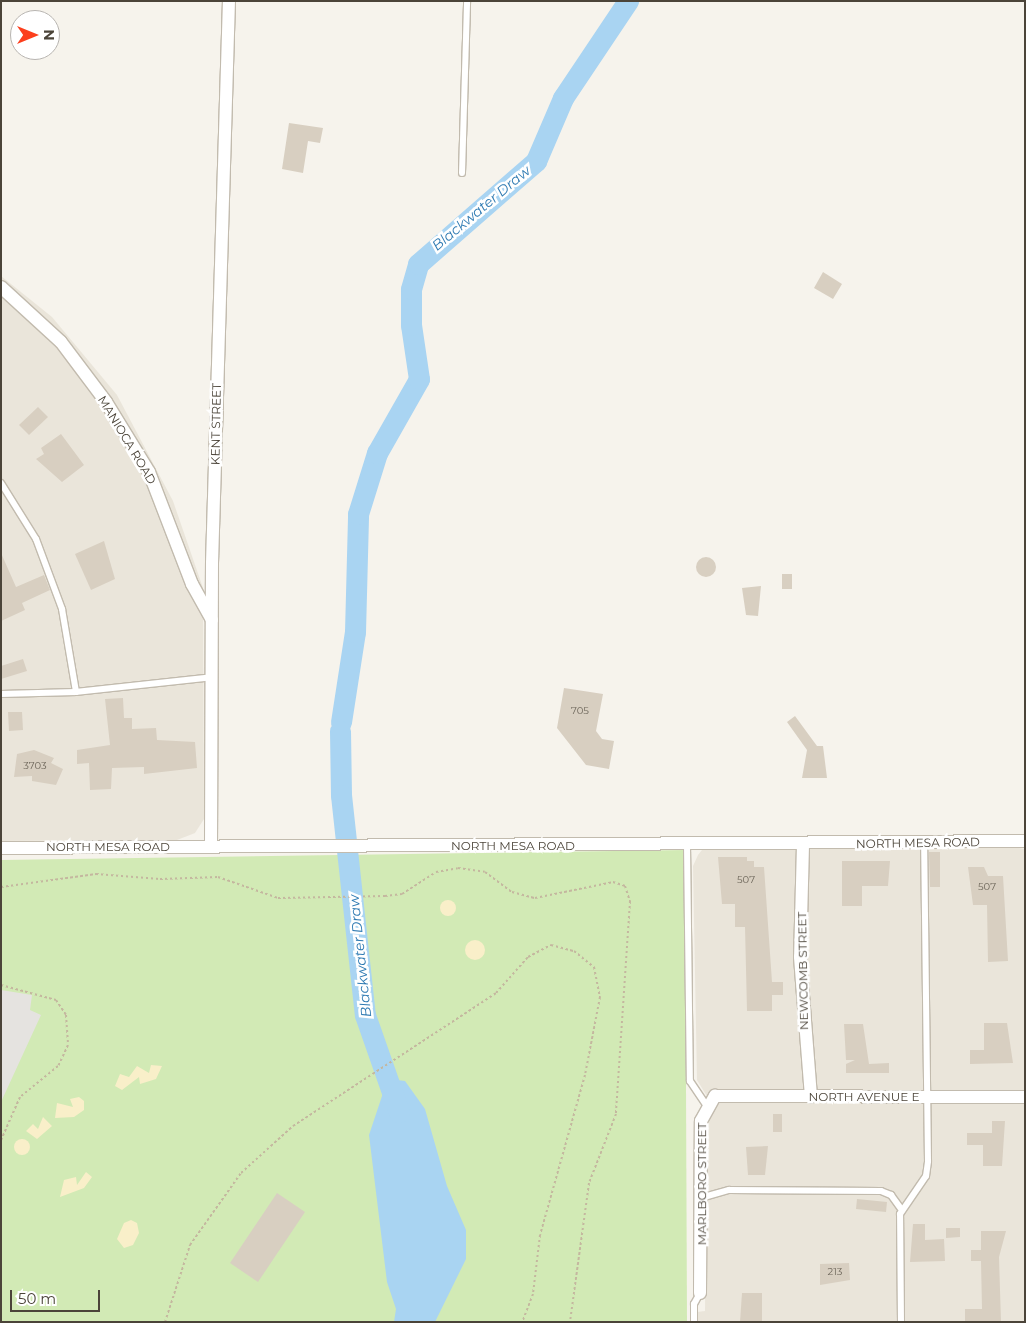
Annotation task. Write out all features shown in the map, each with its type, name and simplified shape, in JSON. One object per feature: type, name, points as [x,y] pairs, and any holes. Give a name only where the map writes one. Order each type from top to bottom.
[{"type":"street","name":"KENT STREET","points":[[211,847],[214,677],[212,620],[229,1]]},
{"type":"street","name":"MANIOCA ROAD","points":[[1,287],[61,342],[106,402],[149,472],[192,584],[212,620]]},
{"type":"street","name":"NORTH MESA ROAD","points":[[1,848],[802,845],[1025,841]]},
{"type":"street","name":"NEWCOMB STREET","points":[[802,845],[800,957],[811,1097]]},
{"type":"street","name":"NORTH AVENUE E","points":[[706,1105],[722,1094],[811,1097],[1025,1097]]},
{"type":"street","name":"MARLBORO STREET","points":[[700,1293],[704,1197],[701,1121],[706,1105]]},
{"type":"lane","points":[[462,173],[467,1]]},
{"type":"lane","points":[[1,483],[36,539],[59,600],[76,692]]},
{"type":"lane","points":[[1,694],[76,692],[214,677]]},
{"type":"lane","points":[[901,1322],[902,1210],[926,1176],[928,1097],[924,843]]},
{"type":"lane","points":[[687,845],[690,1081],[706,1105]]},
{"type":"lane","points":[[704,1197],[729,1190],[881,1191],[891,1195],[902,1210]]},
{"type":"lane","points":[[694,1322],[694,1304],[700,1293]]},
{"type":"path","points":[[1,887],[96,874],[160,880],[218,877],[271,897],[370,896],[402,894],[450,868],[485,872],[526,897],[557,897],[614,882],[628,888],[616,1114],[589,1183],[570,1322]]},
{"type":"path","points":[[165,1322],[190,1245],[219,1197],[275,1140],[394,1057],[496,993],[528,957],[545,946],[574,951],[597,972],[600,997],[584,1075],[540,1236],[534,1294],[522,1322]]},
{"type":"path","points":[[1,984],[33,991],[61,1004],[68,1045],[58,1066],[20,1097],[1,1140]]},
{"type":"shaded area","points":[[1,276],[52,317],[117,395],[173,501],[203,588],[204,819],[195,833],[177,840],[1,841]]},
{"type":"shaded area","points":[[1000,845],[1025,849],[1025,1322],[698,1322],[697,1312],[705,1311],[707,1128],[713,1106],[697,1080],[693,866],[698,855],[702,850]]},
{"type":"shaded area","points":[[1,990],[32,995],[30,1010],[41,1015],[1,1102]]},
{"type":"green space","points":[[685,850],[687,1322],[1,1322],[1,860]]},
{"type":"sand","points":[[448,900],[454,902],[456,908],[454,914],[448,916],[442,914],[440,908],[442,902]]},
{"type":"sand","points":[[475,940],[482,943],[485,950],[482,957],[475,960],[468,957],[465,950],[468,943]]},
{"type":"sand","points":[[151,1065],[162,1066],[156,1079],[140,1084],[139,1077],[122,1090],[115,1086],[120,1074],[129,1077],[137,1066],[149,1073]]},
{"type":"sand","points":[[79,1097],[84,1101],[84,1110],[74,1117],[55,1118],[57,1103],[73,1107],[70,1099]]},
{"type":"sand","points":[[43,1117],[52,1126],[37,1139],[26,1131],[33,1124],[38,1129]]},
{"type":"sand","points":[[19,1139],[25,1139],[30,1144],[28,1153],[19,1155],[14,1150],[14,1144]]},
{"type":"sand","points":[[86,1172],[92,1177],[84,1188],[60,1197],[64,1180],[76,1177],[77,1185]]},
{"type":"sand","points":[[131,1220],[137,1223],[139,1233],[133,1245],[124,1248],[117,1239],[124,1223]]},
{"type":"water","points":[[397,1080],[405,1081],[425,1109],[447,1186],[466,1230],[466,1259],[435,1322],[394,1322],[396,1309],[387,1282],[369,1135],[385,1087]]},
{"type":"building","points":[[289,123],[323,128],[320,143],[308,141],[303,173],[282,169]]},
{"type":"building","points":[[823,272],[842,284],[833,299],[814,288]]},
{"type":"building","points":[[38,407],[48,417],[29,435],[19,425]]},
{"type":"building","points":[[61,434],[84,465],[62,482],[36,459],[44,454],[41,448]]},
{"type":"building","points":[[104,541],[115,579],[91,590],[75,554]]},
{"type":"building","points":[[1,553],[16,587],[44,575],[50,590],[22,603],[25,610],[1,621]]},
{"type":"building","points":[[706,557],[713,560],[716,567],[713,574],[706,577],[699,574],[696,567],[699,560]]},
{"type":"building","points":[[782,574],[792,574],[792,589],[782,589]]},
{"type":"building","points":[[761,586],[758,616],[746,615],[742,588]]},
{"type":"building","points":[[23,659],[27,671],[1,679],[1,666]]},
{"type":"building","points":[[564,688],[603,694],[596,731],[602,739],[614,741],[609,769],[586,765],[557,728]]},
{"type":"building","points":[[123,698],[124,718],[132,718],[132,729],[156,728],[157,740],[195,742],[197,768],[144,774],[144,767],[112,768],[111,789],[90,790],[89,763],[77,764],[77,750],[110,745],[105,699]]},
{"type":"building","points":[[8,712],[22,712],[23,730],[9,731]]},
{"type":"building","points":[[795,716],[817,746],[823,746],[827,778],[802,778],[807,750],[787,722]]},
{"type":"building","points":[[34,750],[54,758],[51,763],[63,769],[56,785],[32,781],[32,776],[14,777],[17,754]]},
{"type":"building","points":[[929,852],[940,852],[940,887],[930,887]]},
{"type":"building","points":[[718,857],[747,857],[747,861],[754,861],[754,867],[764,867],[772,982],[783,982],[783,995],[772,995],[772,1011],[747,1011],[745,927],[735,927],[735,904],[722,904]]},
{"type":"building","points":[[842,861],[890,861],[888,886],[862,886],[862,906],[842,906]]},
{"type":"building","points":[[968,867],[984,867],[988,876],[1003,876],[1008,961],[988,962],[987,905],[973,905]]},
{"type":"building","points":[[984,1023],[1007,1023],[1013,1063],[970,1064],[970,1050],[984,1050]]},
{"type":"building","points":[[844,1024],[863,1024],[869,1064],[889,1063],[889,1073],[846,1073],[846,1064],[855,1060],[846,1060]]},
{"type":"building","points":[[773,1114],[782,1114],[782,1132],[773,1132]]},
{"type":"building","points":[[992,1121],[1005,1121],[1002,1166],[983,1166],[983,1145],[967,1145],[967,1133],[992,1133]]},
{"type":"building","points":[[768,1146],[765,1175],[748,1175],[746,1147]]},
{"type":"building","points":[[277,1193],[305,1212],[258,1282],[230,1263]]},
{"type":"building","points":[[857,1199],[887,1202],[886,1212],[856,1209]]},
{"type":"building","points":[[913,1224],[925,1224],[925,1240],[944,1239],[945,1261],[910,1262]]},
{"type":"building","points":[[946,1228],[960,1228],[960,1237],[946,1238]]},
{"type":"building","points":[[981,1231],[1006,1231],[999,1257],[1001,1322],[965,1322],[965,1309],[982,1309],[981,1261],[971,1261],[971,1250],[981,1250]]},
{"type":"building","points":[[849,1263],[850,1280],[820,1285],[820,1264]]},
{"type":"building","points":[[742,1293],[762,1293],[762,1322],[740,1322]]},
{"type":"waterway","name":"Blackwater Draw","points":[[341,722],[355,632],[358,514],[377,453],[419,379],[411,325],[411,289],[418,264],[536,161],[563,98],[628,1]]},
{"type":"waterway","name":"Blackwater Draw","points":[[340,731],[341,795],[365,1015],[399,1112]]}]
